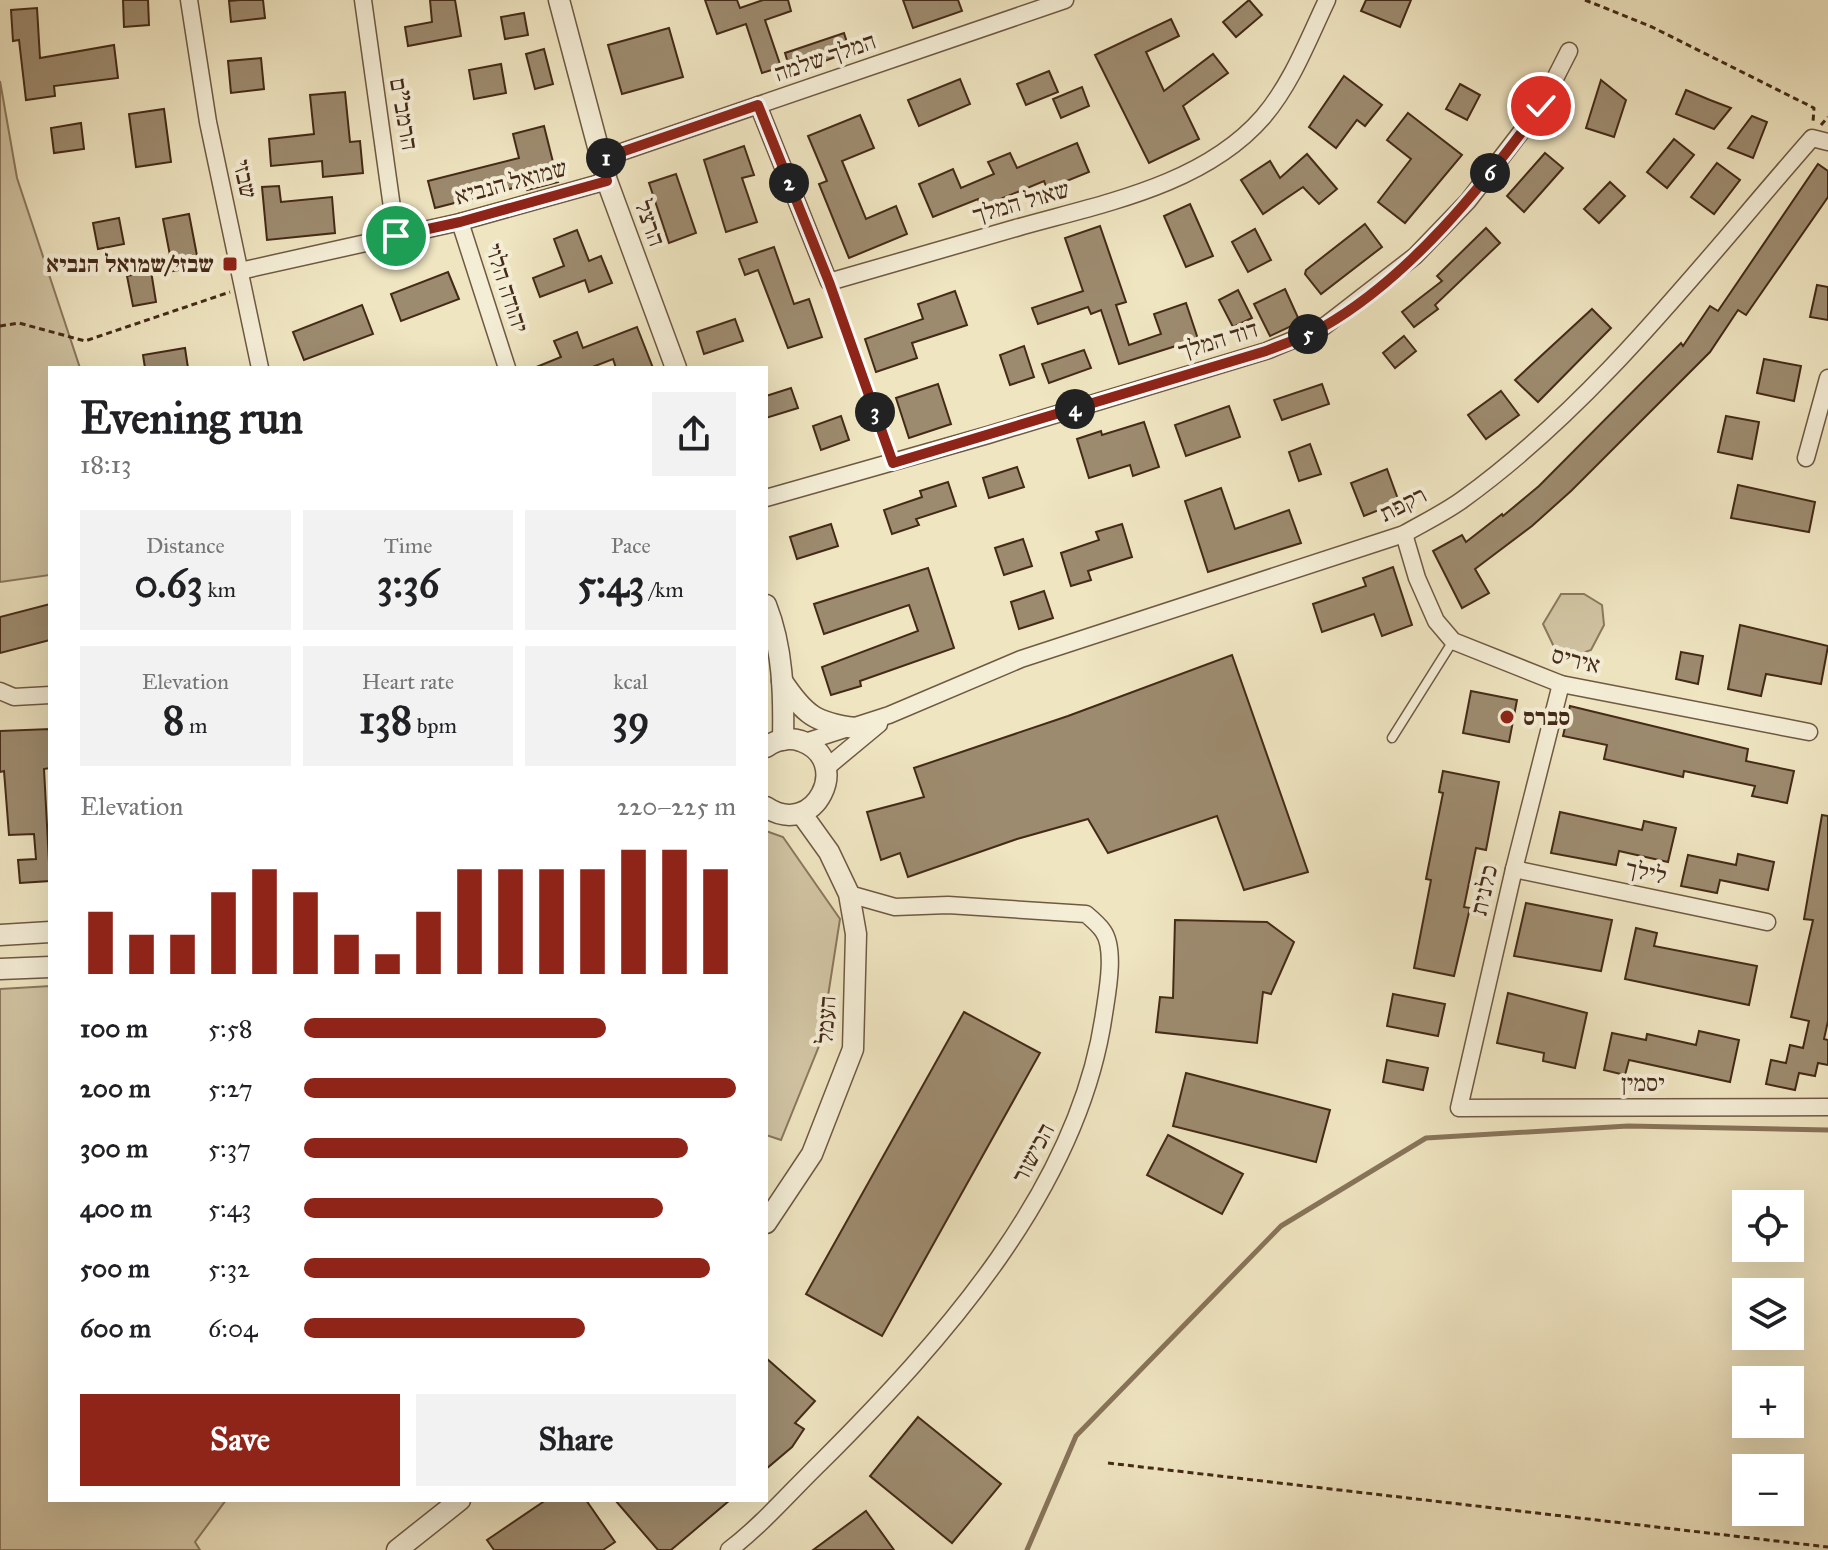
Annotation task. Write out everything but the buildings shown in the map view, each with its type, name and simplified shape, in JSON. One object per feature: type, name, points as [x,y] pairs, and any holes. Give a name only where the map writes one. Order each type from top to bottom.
[{"type":"street","name":"שבזי","points":[[189,0],[208,122],[260,366]]},
{"type":"street","name":"הרמב\"ם","points":[[363,0],[396,236]]},
{"type":"street","name":"הרצל","points":[[559,0],[607,181],[675,366]]},
{"type":"street","name":"המלך שלמה","points":[[601,159],[1065,0]]},
{"type":"street","name":"שאול המלך","points":[[829,282],[1114,200],[1172,180],[1224,151],[1262,117],[1293,72],[1327,0]]},
{"type":"street","name":"דוד המלך","points":[[768,497],[1266,351],[1322,328],[1415,256],[1468,201],[1541,106],[1569,51]]},
{"type":"street","points":[[758,105],[829,282]]},
{"type":"street","name":"רקפת","points":[[805,742],[889,715],[1021,659],[1404,534],[1461,501],[1574,404],[1820,140]]},
{"type":"street","name":"שמואל הנביא","points":[[242,279],[607,181]]},
{"type":"street","name":"יהודה הלוי","points":[[460,222],[506,366]]},
{"type":"street","points":[[1806,458],[1828,378]]},
{"type":"street","points":[[1404,534],[1429,607],[1453,641]]},
{"type":"street","points":[[768,613],[782,681],[774,744],[805,742],[822,758],[826,768],[825,791],[819,800],[801,813],[780,814],[768,809]]},
{"type":"street","name":"איריס","points":[[1453,641],[1561,684],[1809,732]]},
{"type":"street","points":[[782,681],[799,707],[824,724],[855,728]]},
{"type":"street","name":"כלנית","points":[[1459,1108],[1514,869],[1561,684]]},
{"type":"street","points":[[0,691],[14,697],[48,695]]},
{"type":"street","name":"רקפת","points":[[826,768],[889,715]]},
{"type":"street","name":"העמל","points":[[768,1220],[812,1154],[853,1049],[856,934],[849,894],[829,852],[801,813]]},
{"type":"street","name":"לילך","points":[[1514,869],[1767,922]]},
{"type":"street","name":"הכישור","points":[[729,1550],[915,1364],[975,1289],[1036,1200],[1079,1118],[1103,1028],[1110,973],[1105,934],[1086,914],[948,905],[895,907],[849,894]]},
{"type":"street","points":[[0,935],[48,932]]},
{"type":"street","points":[[0,969],[48,967]]},
{"type":"street","name":"יסמין","points":[[1459,1108],[1828,1107]]},
{"type":"street","points":[[397,1550],[457,1502]]},
{"type":"lane","points":[[1392,738],[1453,641]]},
{"type":"path","points":[[1585,0],[1652,27],[1814,108],[1820,140]]},
{"type":"path","points":[[0,326],[19,323],[85,341],[242,279]]},
{"type":"path","points":[[829,282],[893,463]]},
{"type":"path","points":[[1108,1463],[1828,1547]]},
{"type":"shaded area","points":[[0,81],[17,178],[79,366],[48,366],[48,575],[0,582]]},
{"type":"shaded area","points":[[1561,594],[1584,594],[1602,605],[1604,625],[1591,650],[1571,657],[1555,649],[1543,624]]},
{"type":"shaded area","points":[[768,832],[783,837],[840,919],[821,1041],[781,1140],[768,1136]]},
{"type":"shaded area","points":[[48,986],[48,1502],[225,1502],[195,1542],[200,1550],[0,1550],[0,989]]},
{"type":"waterway","points":[[1027,1550],[1076,1436],[1281,1226],[1426,1138],[1628,1126],[1828,1130]]},
{"type":"place","name":"שבזי/שמואל הנביא","points":[[230,264]]},
{"type":"place","name":"סברס","points":[[1507,717]]},
{"type":"route","points":[[396,236],[460,222],[607,181],[601,159],[758,105],[829,282],[893,463],[1266,351],[1322,328],[1415,256],[1468,201],[1541,106]]}]
